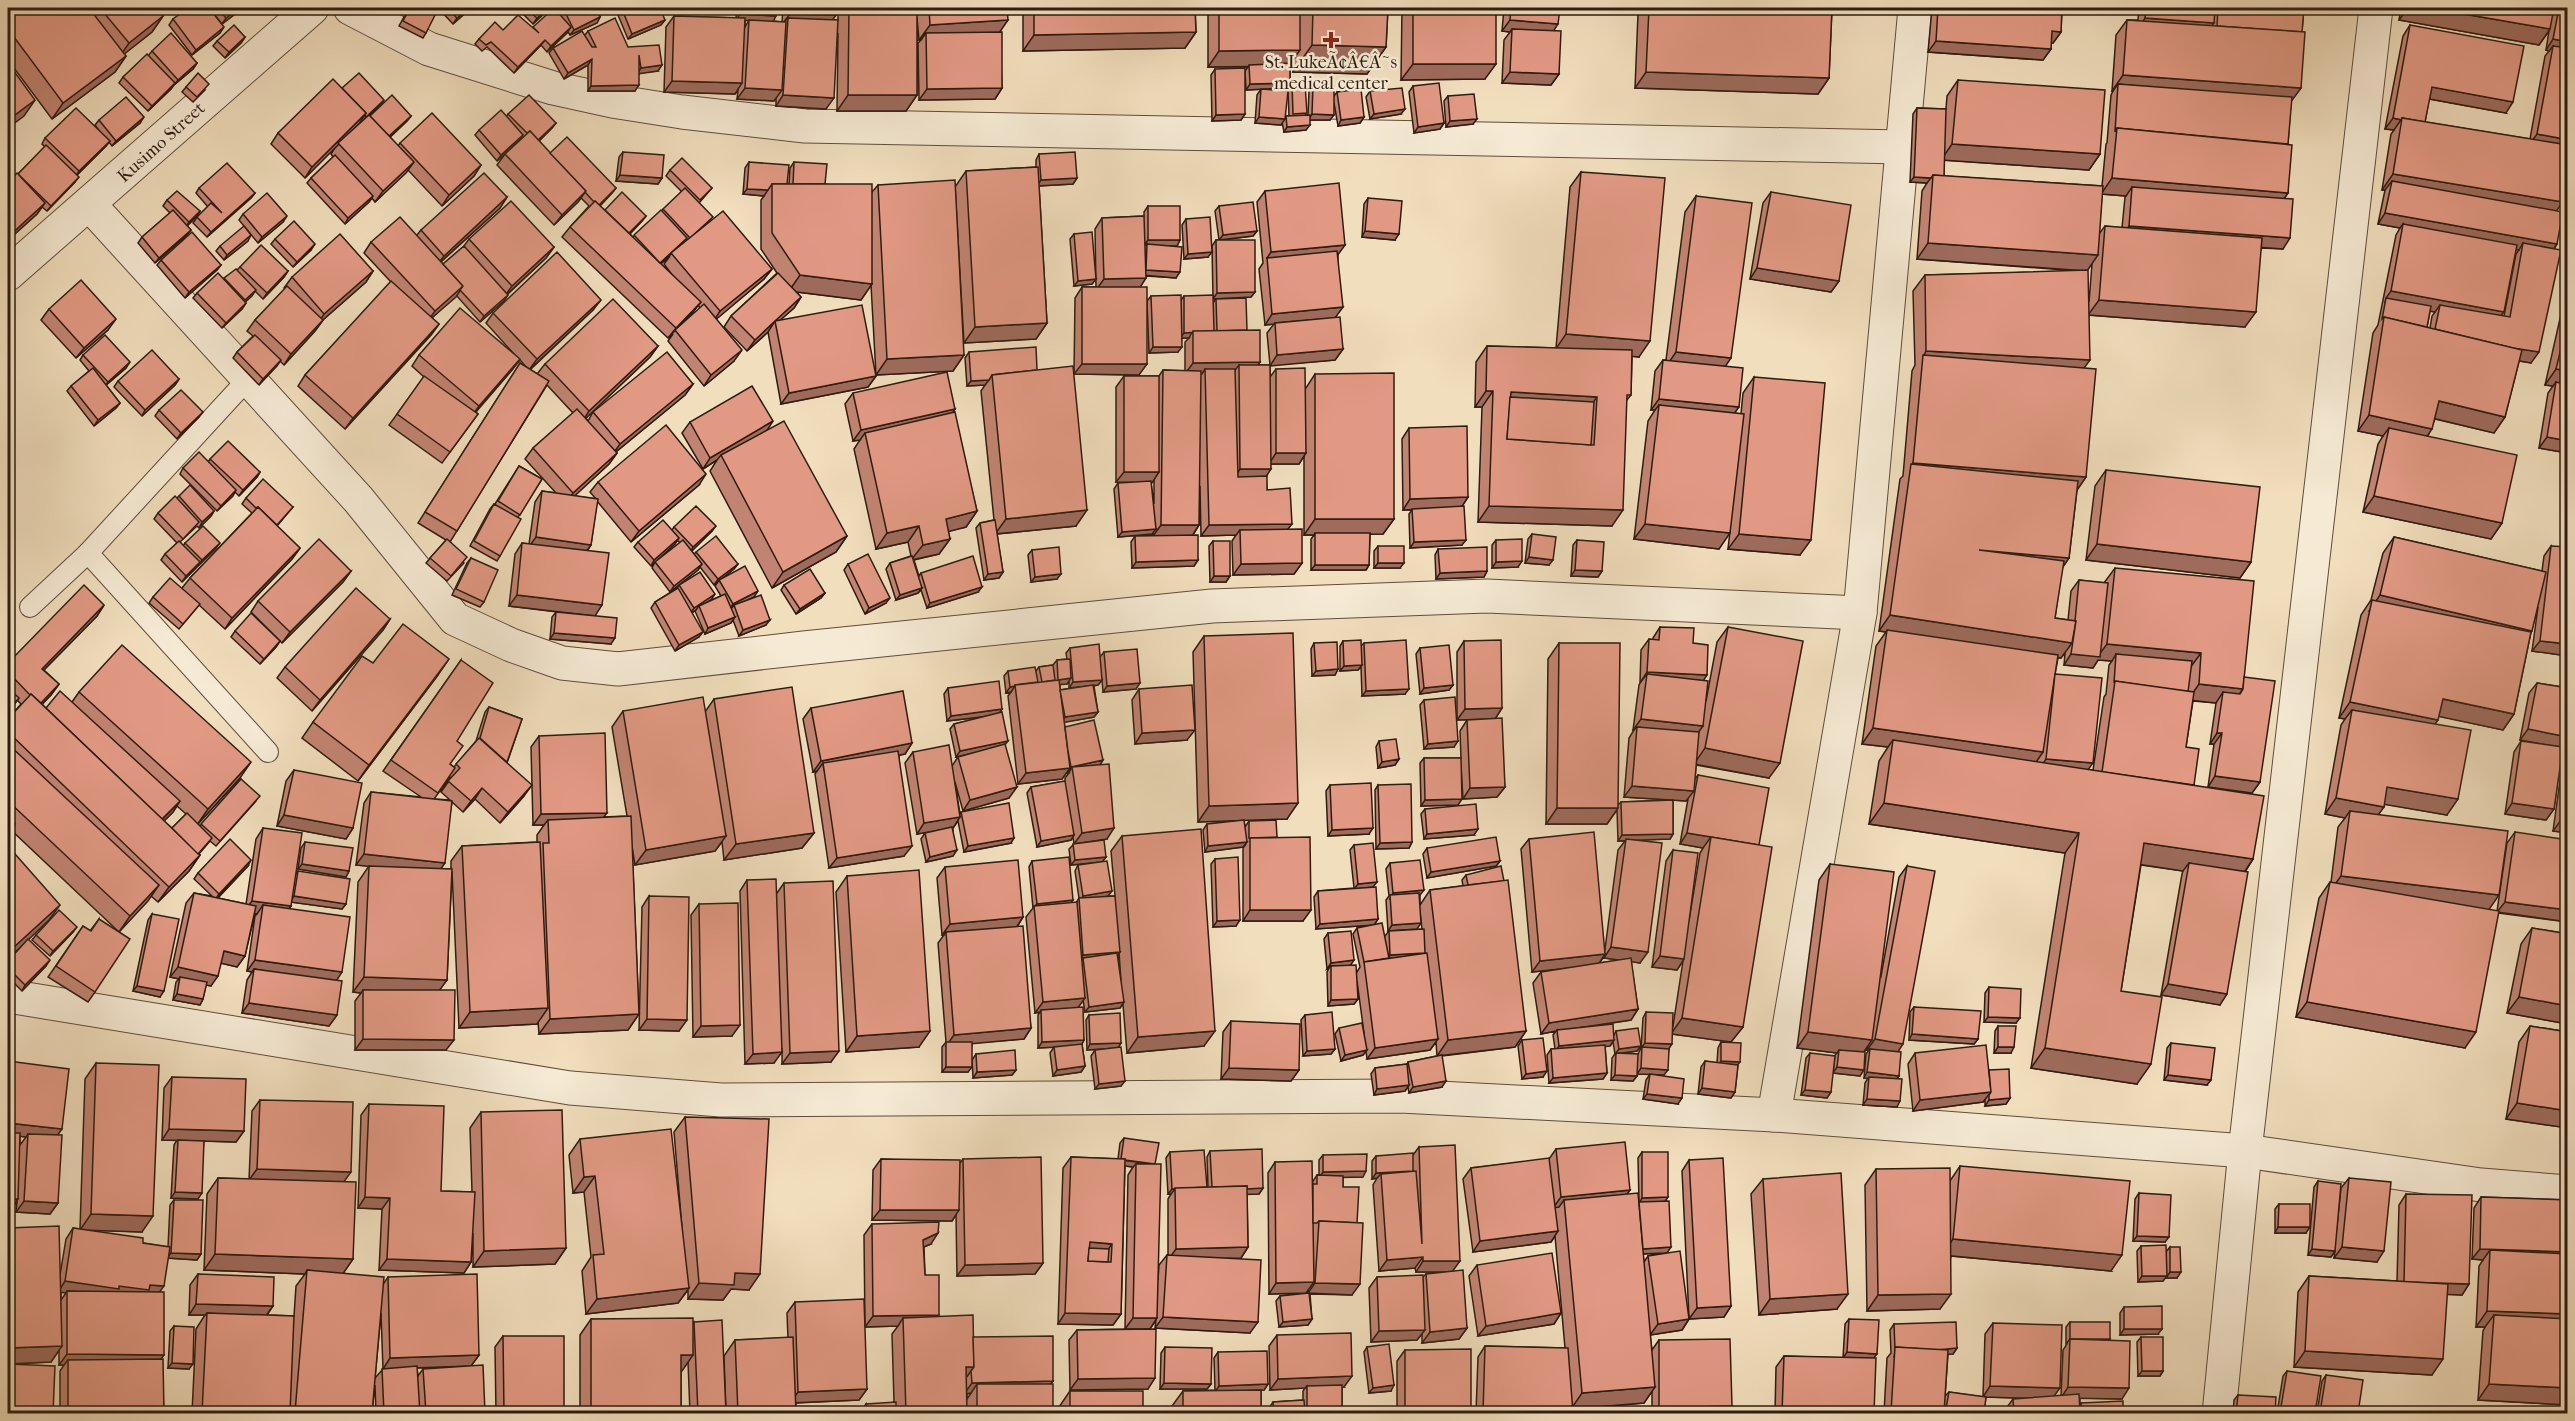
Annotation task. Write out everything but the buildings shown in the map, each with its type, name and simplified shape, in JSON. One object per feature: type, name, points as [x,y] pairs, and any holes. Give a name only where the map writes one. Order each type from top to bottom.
[{"type":"street","name":"Kusimo Street","points":[[8,274],[90,205],[312,8]]},
{"type":"street","points":[[350,8],[429,49],[553,88],[612,101],[682,112],[806,126],[1903,147]]},
{"type":"street","points":[[1774,1115],[1860,613],[1915,8]]},
{"type":"street","points":[[2219,1413],[2246,1151],[2376,8]]},
{"type":"street","points":[[90,205],[247,380],[358,499],[455,619],[511,645],[562,663],[618,669],[1212,606],[1392,599],[1487,596],[1860,613]]},
{"type":"street","points":[[8,996],[570,1088],[721,1100],[1400,1096],[1774,1115],[2246,1151],[2481,1185],[2568,1192]]},
{"type":"lane","points":[[30,607],[88,553],[247,380]]},
{"type":"lane","points":[[88,553],[268,752]]},
{"type":"place","name":"St. LukeÃ¢Â€Â˜s medical center","points":[[1331,40]]}]
